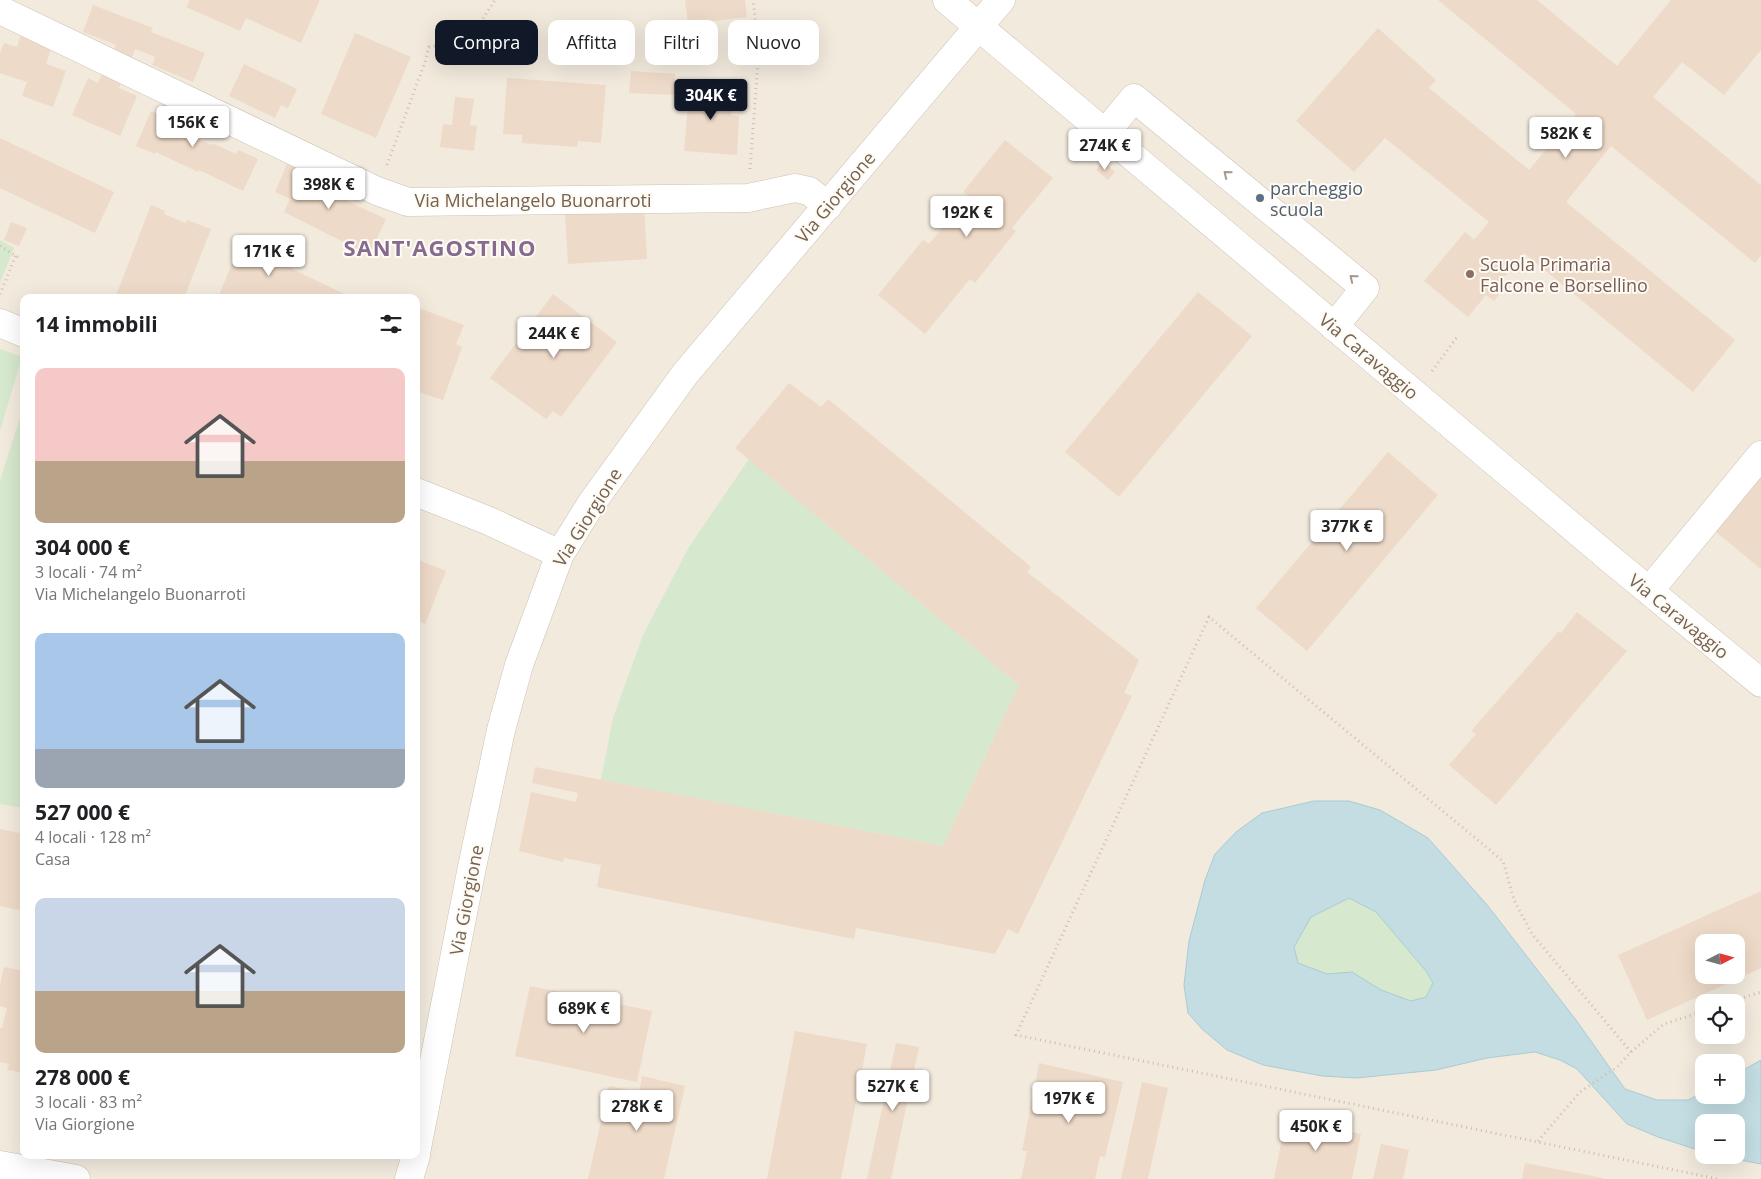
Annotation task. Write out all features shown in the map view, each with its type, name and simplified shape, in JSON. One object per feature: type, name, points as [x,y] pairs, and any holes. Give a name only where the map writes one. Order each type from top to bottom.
[{"type":"street","name":"Via Caravaggio","points":[[947,0],[1761,683]]},
{"type":"street","name":"Via Giorgione","points":[[420,1134],[501,730],[519,665],[560,554],[591,504],[685,374],[1001,0]]},
{"type":"street","name":"Via Michelangelo Buonarroti","points":[[0,10],[377,191],[408,202],[748,198],[795,188],[809,191],[828,206]]},
{"type":"street","points":[[1106,133],[1134,98],[1365,288],[1334,326]]},
{"type":"street","points":[[0,323],[20,331]]},
{"type":"street","points":[[1650,591],[1761,455]]},
{"type":"street","points":[[420,494],[490,521],[560,554]]},
{"type":"street","name":"Via Giorgione","points":[[409,1179],[415,1159]]},
{"type":"street","points":[[0,1165],[76,1179]]},
{"type":"path","points":[[377,191],[425,62],[429,46],[458,43],[479,25],[495,0]]},
{"type":"path","points":[[748,198],[759,49],[754,0]]},
{"type":"path","points":[[0,246],[17,256],[0,294]]},
{"type":"path","points":[[1631,1052],[1532,934],[1514,900],[1503,861],[1209,617],[1016,1035],[1718,1179]]},
{"type":"path","points":[[1745,997],[1761,992]]},
{"type":"path","points":[[1538,1141],[1580,1092],[1616,1068],[1631,1052],[1664,1024],[1695,1014]]},
{"type":"shaded area","points":[[0,0],[1761,0],[1761,1179],[0,1179]]},
{"type":"green space","points":[[0,240],[14,248],[0,283]]},
{"type":"green space","points":[[0,349],[20,356],[20,364],[0,431]]},
{"type":"green space","points":[[20,418],[20,807],[0,804],[0,481]]},
{"type":"green space","points":[[749,459],[1019,685],[943,846],[601,780],[613,718],[643,635],[689,547]]},
{"type":"green space","points":[[1349,898],[1376,912],[1426,971],[1433,983],[1426,997],[1411,1001],[1381,990],[1352,972],[1327,974],[1298,963],[1293,947],[1311,917]]},
{"type":"water","points":[[1314,801],[1349,801],[1380,810],[1428,838],[1488,906],[1576,1020],[1625,1089],[1657,1100],[1688,1100],[1695,1096],[1695,1104],[1745,1104],[1745,1069],[1761,1060],[1761,1164],[1745,1161],[1745,1114],[1695,1114],[1695,1149],[1627,1124],[1577,1069],[1560,1060],[1535,1052],[1487,1058],[1436,1070],[1357,1078],[1322,1076],[1263,1065],[1227,1050],[1202,1029],[1188,1013],[1184,985],[1189,941],[1205,880],[1215,854],[1236,832],[1262,813]],"holes":[[[1349,898],[1376,912],[1426,971],[1433,983],[1426,997],[1411,1001],[1381,990],[1352,972],[1327,974],[1298,963],[1294,947],[1311,917]]]},
{"type":"building","points":[[190,0],[320,0],[301,43],[246,18],[240,31],[186,7]]},
{"type":"building","points":[[685,0],[745,0],[747,17],[718,20],[688,20]]},
{"type":"building","points":[[1438,0],[1537,0],[1617,66],[1671,0],[1761,0],[1761,50],[1724,95],[1682,62],[1653,97],[1761,185],[1761,255],[1755,263],[1611,146],[1566,202],[1735,340],[1693,392],[1524,253],[1500,282],[1506,286],[1494,301],[1486,295],[1468,317],[1424,281],[1465,232],[1474,240],[1489,222],[1385,138],[1354,172],[1296,121],[1378,28],[1436,80],[1429,88],[1529,170],[1576,114]]},
{"type":"building","points":[[93,5],[153,28],[151,32],[205,53],[193,82],[152,65],[155,57],[135,49],[131,59],[113,52],[116,45],[83,32]]},
{"type":"building","points":[[22,31],[53,42],[46,64],[66,71],[53,107],[22,96],[27,82],[0,73],[0,53],[4,43],[17,47]]},
{"type":"building","points":[[355,33],[411,57],[376,138],[321,114]]},
{"type":"building","points":[[244,64],[297,89],[288,108],[281,105],[275,118],[229,96]]},
{"type":"building","points":[[106,65],[125,74],[119,88],[137,96],[120,136],[72,115],[88,78],[98,83]]},
{"type":"building","points":[[631,71],[675,74],[674,95],[629,93]]},
{"type":"building","points":[[507,78],[606,85],[601,143],[578,141],[577,147],[522,143],[522,135],[503,134]]},
{"type":"building","points":[[690,83],[733,87],[731,115],[739,116],[737,155],[684,151]]},
{"type":"building","points":[[455,97],[474,99],[470,125],[477,126],[474,151],[440,147],[443,124],[452,125]]},
{"type":"building","points":[[164,101],[192,112],[181,139],[185,133],[236,154],[238,150],[258,159],[243,191],[199,170],[198,172],[156,152],[155,154],[136,146],[151,111],[159,115]]},
{"type":"building","points":[[0,138],[114,192],[95,233],[0,188]]},
{"type":"building","points":[[1005,140],[1053,178],[1012,228],[1016,231],[975,283],[970,279],[925,334],[878,295],[923,240],[929,244],[969,196],[963,192]]},
{"type":"building","points":[[1103,161],[1115,172],[1108,180],[1096,170]]},
{"type":"building","points":[[287,164],[331,184],[328,192],[386,219],[369,255],[284,212],[290,199],[275,192]]},
{"type":"building","points":[[151,205],[165,211],[164,214],[185,223],[187,220],[211,229],[186,294],[117,294]]},
{"type":"building","points":[[644,208],[647,259],[568,264],[565,213]]},
{"type":"building","points":[[11,222],[27,228],[19,246],[4,240]]},
{"type":"building","points":[[244,234],[296,271],[345,294],[220,294]]},
{"type":"building","points":[[1198,292],[1252,336],[1119,497],[1065,452]]},
{"type":"building","points":[[553,294],[617,342],[561,417],[553,411],[546,419],[490,378]]},
{"type":"building","points":[[420,308],[464,325],[456,344],[462,347],[443,400],[420,392]]},
{"type":"building","points":[[789,383],[821,407],[828,399],[1031,567],[1027,572],[1139,660],[1124,693],[1132,696],[1018,934],[1008,929],[995,954],[856,928],[854,939],[597,887],[601,865],[564,858],[563,862],[519,851],[531,792],[576,802],[578,793],[532,783],[535,767],[943,846],[1019,685],[735,448]]},
{"type":"building","points":[[1388,452],[1438,495],[1307,651],[1256,608]]},
{"type":"building","points":[[1761,476],[1761,569],[1710,527]]},
{"type":"building","points":[[420,561],[446,571],[425,624],[420,622]]},
{"type":"building","points":[[1577,612],[1627,651],[1496,805],[1449,765],[1476,734],[1471,731],[1558,632],[1561,633]]},
{"type":"building","points":[[0,829],[20,833],[20,910],[0,906]]},
{"type":"building","points":[[1761,891],[1761,968],[1745,975],[1745,934],[1695,934],[1695,984],[1726,984],[1704,994],[1695,994],[1695,998],[1647,1020],[1618,955]]},
{"type":"building","points":[[4,967],[20,970],[20,1072],[7,1070],[9,1064],[0,1062],[0,1028],[2,1028],[7,1008],[0,1006],[0,985]]},
{"type":"building","points":[[530,986],[652,1011],[637,1082],[515,1056]]},
{"type":"building","points":[[795,1031],[867,1044],[841,1179],[767,1179]]},
{"type":"building","points":[[896,1043],[919,1047],[891,1179],[867,1179]]},
{"type":"building","points":[[1039,1063],[1123,1082],[1105,1157],[1100,1156],[1095,1179],[1021,1179],[1027,1151],[1022,1151]]},
{"type":"building","points":[[642,1076],[685,1086],[664,1179],[588,1179],[609,1086],[639,1092]]},
{"type":"building","points":[[1142,1082],[1168,1088],[1148,1179],[1121,1179]]},
{"type":"building","points":[[1286,1118],[1361,1134],[1352,1179],[1274,1179]]},
{"type":"building","points":[[1381,1144],[1409,1150],[1403,1179],[1373,1179]]},
{"type":"building","points":[[1525,1163],[1603,1178],[1603,1179],[1522,1179]]},
{"type":"place","name":"parcheggio scuola","points":[[1260,198]]},
{"type":"place","name":"Scuola Primaria Falcone e Borsellino","points":[[1470,274]]},
{"type":"district","name":"SANT'AGOSTINO","points":[[440,247]]}]
